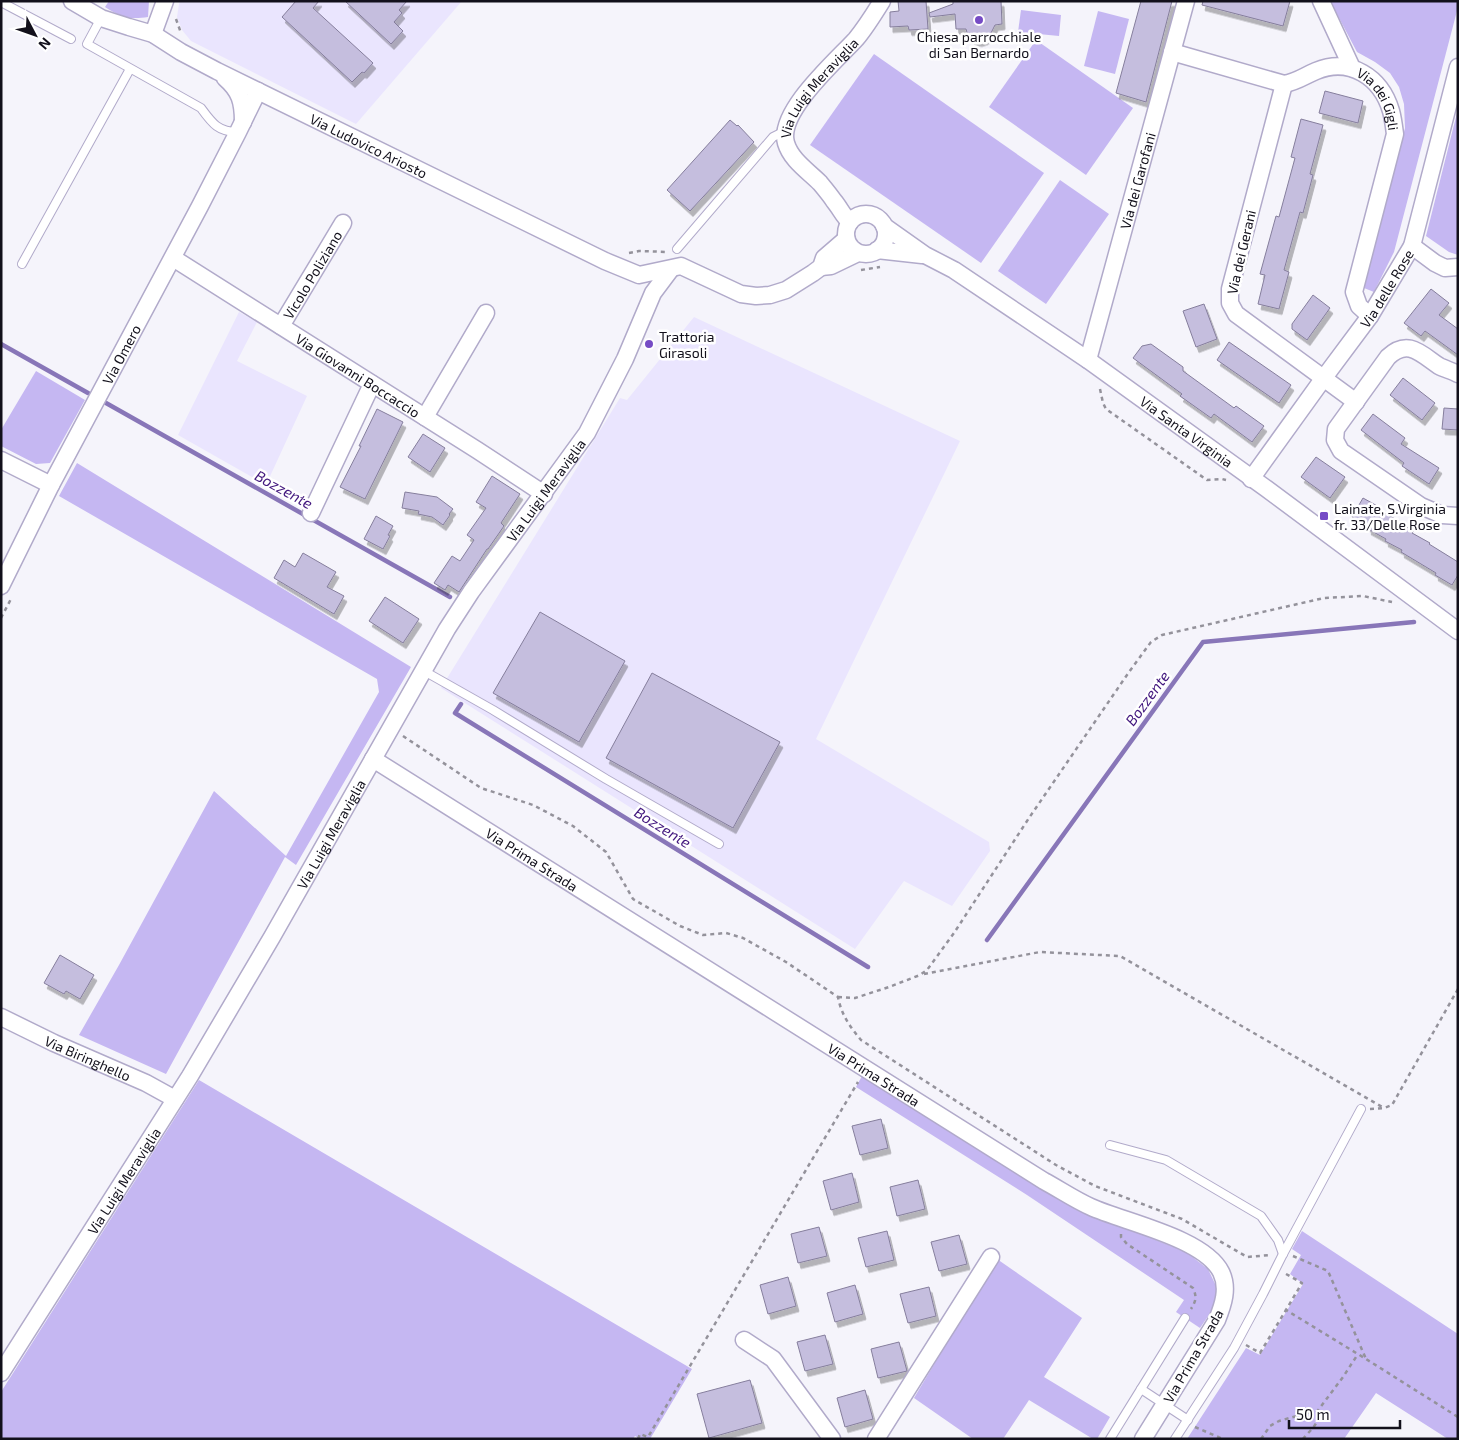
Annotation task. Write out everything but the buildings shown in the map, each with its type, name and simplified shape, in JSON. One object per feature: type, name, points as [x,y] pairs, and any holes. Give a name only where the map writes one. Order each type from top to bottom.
[{"type":"street","name":"Via Ludovico Ariosto","points":[[72,1],[101,18],[153,34],[181,52],[217,71],[639,275]]},
{"type":"street","points":[[153,34],[158,25],[165,1]]},
{"type":"street","name":"Via Luigi Meraviglia","points":[[850,222],[842,214],[835,201],[789,151],[786,143],[787,124],[800,101],[857,37],[882,1]]},
{"type":"street","name":"Via dei Garofani","points":[[1088,360],[1186,1]]},
{"type":"street","points":[[1322,1],[1352,68]]},
{"type":"street","points":[[1172,52],[1284,84]]},
{"type":"street","name":"Via dei Gigli","points":[[1284,84],[1294,82],[1316,70],[1338,66],[1352,68],[1370,77],[1382,92],[1391,111],[1395,134],[1354,292],[1359,306],[1370,316]]},
{"type":"street","name":"Via delle Rose","points":[[1251,479],[1370,316],[1412,246],[1458,67]]},
{"type":"street","points":[[217,71],[232,84],[240,96],[243,109],[241,128]]},
{"type":"street","name":"Via dei Gerani","points":[[1284,84],[1230,288],[1230,303],[1236,314],[1356,402]]},
{"type":"street","name":"Via Omero","points":[[1,586],[51,485],[173,258],[241,128],[258,91]]},
{"type":"street","points":[[868,214],[877,218],[884,226],[886,232],[882,245],[877,250],[866,254],[858,253],[850,247],[846,239],[846,230],[856,216],[868,214]]},
{"type":"street","name":"Vicolo Poliziano","points":[[281,326],[343,223]]},
{"type":"street","name":"Via Santa Virginia","points":[[884,226],[925,255],[954,270],[1088,360],[1458,632]]},
{"type":"street","points":[[821,267],[824,258],[846,239]]},
{"type":"street","points":[[1412,246],[1435,263],[1446,268],[1458,268]]},
{"type":"street","name":"Via Santa Virginia","points":[[877,250],[925,255]]},
{"type":"street","points":[[639,275],[681,266],[741,294],[770,295],[786,290],[821,267],[831,266],[858,253]]},
{"type":"street","name":"Via Giovanni Boccaccio","points":[[173,258],[544,494]]},
{"type":"street","name":"Via Luigi Meraviglia","points":[[1,1373],[190,1076],[268,945],[447,629],[471,592],[587,433],[626,359],[654,293],[670,269]]},
{"type":"street","points":[[639,275],[654,293]]},
{"type":"street","points":[[425,417],[486,313]]},
{"type":"street","points":[[1458,374],[1442,368],[1414,349],[1404,348],[1395,350],[1336,429],[1335,440],[1341,451],[1421,506],[1442,515],[1458,516]]},
{"type":"street","points":[[310,513],[372,384]]},
{"type":"street","points":[[1,460],[51,485]]},
{"type":"street","name":"Via Prima Strada","points":[[373,759],[1044,1181],[1090,1207],[1181,1240],[1211,1259],[1221,1272],[1225,1287],[1224,1301],[1217,1320],[1143,1439]]},
{"type":"street","name":"Via Biringhello","points":[[1,1017],[54,1043],[146,1083],[175,1099]]},
{"type":"street","points":[[876,1439],[991,1257]]},
{"type":"street","points":[[744,1340],[773,1360],[832,1439]]},
{"type":"lane","points":[[1,2],[71,39]]},
{"type":"lane","points":[[101,18],[87,44],[201,108],[212,124],[227,132],[241,128]]},
{"type":"lane","points":[[22,264],[130,69]]},
{"type":"lane","points":[[676,251],[773,137],[786,131]]},
{"type":"lane","points":[[424,671],[718,844]]},
{"type":"lane","points":[[1175,1439],[1238,1341],[1361,1109]]},
{"type":"lane","points":[[1110,1145],[1166,1160],[1261,1216],[1278,1240],[1283,1254]]},
{"type":"lane","points":[[1110,1439],[1186,1318]]},
{"type":"lane","points":[[1141,1389],[1164,1404],[1186,1422]]},
{"type":"path","points":[[625,254],[639,251],[676,251]]},
{"type":"path","points":[[858,270],[883,266]]},
{"type":"path","points":[[1100,389],[1102,403],[1106,409],[1207,480],[1222,479],[1229,481]]},
{"type":"path","points":[[920,975],[927,970],[954,933],[1028,818],[1151,642],[1162,635],[1324,598],[1363,596],[1394,602]]},
{"type":"path","points":[[400,734],[481,788],[533,805],[572,826],[606,852],[633,899],[680,926],[703,935],[726,933],[743,938],[786,962],[838,997],[855,998],[920,975],[1040,952],[1120,956],[1384,1108]]},
{"type":"path","points":[[1361,1109],[1384,1108],[1392,1105],[1458,989]]},
{"type":"path","points":[[838,997],[840,1009],[853,1031],[861,1040],[1056,1165],[1095,1186],[1182,1219],[1247,1257],[1283,1254],[1295,1256],[1328,1272],[1366,1359]]},
{"type":"path","points":[[638,1439],[640,1434],[648,1437],[862,1076]]},
{"type":"path","points":[[1128,1199],[1119,1226],[1121,1237],[1127,1244],[1193,1288],[1196,1296],[1186,1318]]},
{"type":"path","points":[[1238,1341],[1260,1353],[1302,1284],[1276,1269]]},
{"type":"path","points":[[1286,1310],[1458,1417]]},
{"type":"path","points":[[1303,1439],[1318,1421],[1316,1413],[1358,1354]]},
{"type":"path","points":[[1262,1439],[1270,1426],[1279,1420],[1311,1412],[1315,1413]]},
{"type":"path","points":[[1186,1422],[1224,1439]]},
{"type":"shaded area","points":[[109,1],[149,1],[148,17],[130,18],[116,13],[105,7]]},
{"type":"shaded area","points":[[180,1],[462,1],[356,124],[191,41],[182,30],[177,17]]},
{"type":"shaded area","points":[[1330,1],[1458,1],[1394,252],[1374,292],[1364,288],[1405,128],[1404,104],[1399,87],[1390,73],[1357,52]]},
{"type":"shaded area","points":[[1021,10],[1061,15],[1059,36],[1018,32]]},
{"type":"shaded area","points":[[1098,11],[1129,19],[1115,74],[1084,66]]},
{"type":"shaded area","points":[[1036,40],[1133,108],[1086,175],[989,107]]},
{"type":"shaded area","points":[[874,54],[1044,173],[981,263],[810,145]]},
{"type":"shaded area","points":[[1458,109],[1458,255],[1449,252],[1426,236]]},
{"type":"shaded area","points":[[1060,180],[1109,214],[1046,304],[998,271]]},
{"type":"shaded area","points":[[239,312],[257,322],[237,361],[307,396],[266,485],[178,435]]},
{"type":"shaded area","points":[[694,317],[960,441],[816,739],[989,842],[990,851],[952,906],[904,881],[855,949],[441,688],[620,398],[627,400]]},
{"type":"shaded area","points":[[36,371],[85,400],[50,463],[36,464],[1,446],[1,430]]},
{"type":"shaded area","points":[[77,463],[411,667],[296,865],[285,857],[166,1074],[79,1035],[214,791],[286,856],[379,692],[377,679],[59,496]]},
{"type":"shaded area","points":[[862,1076],[1091,1214],[1186,1252],[1208,1269],[1217,1288],[1215,1306],[1200,1328],[1176,1312],[1184,1300],[1027,1195],[856,1087]]},
{"type":"shaded area","points":[[199,1080],[692,1369],[650,1439],[641,1439],[635,1436],[633,1439],[1,1439],[1,1392]]},
{"type":"shaded area","points":[[1302,1231],[1458,1334],[1458,1439],[1448,1439],[1376,1393],[1344,1439],[1187,1439],[1246,1348],[1260,1355],[1303,1284],[1290,1274],[1301,1255],[1292,1249]]},
{"type":"shaded area","points":[[997,1259],[1082,1318],[1044,1377],[1110,1417],[1097,1439],[1093,1439],[1029,1400],[1003,1439],[973,1439],[914,1398]]},
{"type":"waterway","name":"Bozzente","points":[[1,344],[88,393]]},
{"type":"waterway","name":"Bozzente","points":[[106,403],[450,597]]},
{"type":"waterway","name":"Bozzente","points":[[987,940],[1203,642],[1414,622]]},
{"type":"waterway","name":"Bozzente","points":[[461,704],[455,713],[868,967]]},
{"type":"place","name":"Chiesa parrocchiale di San Bernardo","points":[[979,20]]},
{"type":"place","name":"Trattoria Girasoli","points":[[649,344]]},
{"type":"place","name":"Lainate, S.Virginia fr. 33/Delle Rose","points":[[1324,516]]}]
